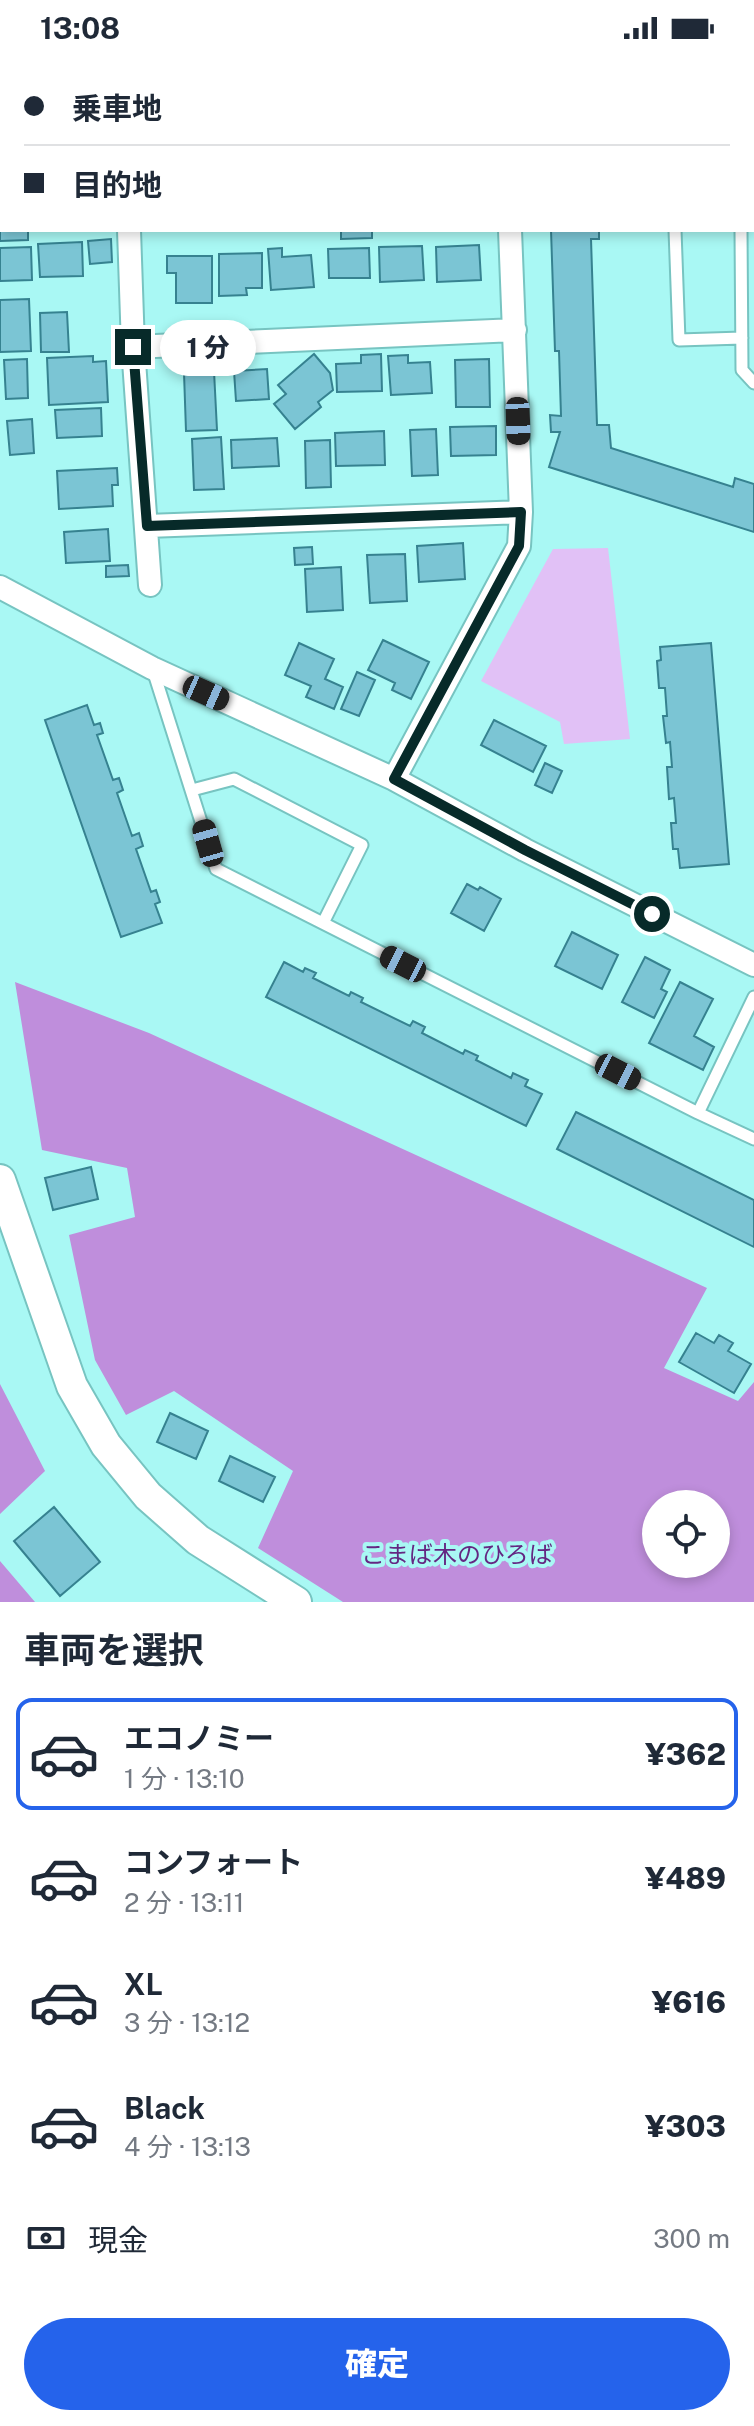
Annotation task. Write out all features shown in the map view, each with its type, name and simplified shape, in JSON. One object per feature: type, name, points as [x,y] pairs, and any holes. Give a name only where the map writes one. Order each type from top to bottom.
[{"type":"street","points":[[129,232],[133,347],[150,585]]},
{"type":"street","points":[[394,779],[519,546],[521,512],[510,232]]},
{"type":"street","points":[[133,347],[515,330]]},
{"type":"street","points":[[147,526],[521,512]]},
{"type":"street","points":[[0,587],[152,668],[394,779],[525,850],[754,965]]},
{"type":"street","points":[[0,1180],[72,1386],[106,1445],[148,1496],[198,1540],[296,1602]]},
{"type":"lane","points":[[675,232],[679,340],[742,338]]},
{"type":"lane","points":[[741,232],[742,370],[754,383]]},
{"type":"lane","points":[[152,668],[216,869],[754,1139]]},
{"type":"lane","points":[[192,790],[234,779],[362,845],[323,923]]},
{"type":"lane","points":[[698,1113],[754,997]]},
{"type":"shaded area","points":[[608,548],[630,739],[564,744],[560,722],[481,681],[553,549]]},
{"type":"green space","name":"こまば木のひろば","points":[[15,982],[149,1033],[707,1288],[664,1368],[738,1401],[754,1382],[754,1602],[343,1602],[258,1548],[293,1471],[174,1391],[126,1415],[95,1360],[69,1235],[135,1217],[127,1168],[42,1150]]},
{"type":"green space","points":[[0,1384],[45,1471],[0,1514]]},
{"type":"green space","points":[[0,1561],[35,1602],[0,1602]]},
{"type":"building","points":[[0,232],[28,232],[28,240],[0,241]]},
{"type":"building","points":[[341,232],[372,232],[372,238],[341,239]]},
{"type":"building","points":[[551,232],[599,232],[599,239],[591,239],[597,425],[609,425],[611,448],[733,487],[735,478],[754,484],[754,532],[549,467],[560,432],[551,432],[550,415],[561,416],[559,351],[555,351]]},
{"type":"building","points":[[111,239],[112,262],[90,264],[88,241]]},
{"type":"building","points":[[82,242],[83,276],[40,277],[38,244]]},
{"type":"building","points":[[479,245],[481,280],[437,282],[436,247]]},
{"type":"building","points":[[422,246],[424,280],[380,282],[379,247]]},
{"type":"building","points":[[31,247],[32,280],[0,281],[0,248]]},
{"type":"building","points":[[282,248],[282,257],[311,255],[314,287],[271,290],[268,249]]},
{"type":"building","points":[[369,248],[370,278],[329,278],[328,249]]},
{"type":"building","points":[[262,253],[262,288],[246,288],[247,295],[219,296],[219,254]]},
{"type":"building","points":[[167,256],[212,256],[212,303],[176,303],[176,273],[167,273]]},
{"type":"building","points":[[29,299],[31,351],[0,352],[0,300]]},
{"type":"building","points":[[67,312],[69,352],[41,352],[40,313]]},
{"type":"building","points":[[314,354],[330,373],[333,390],[318,402],[321,407],[295,429],[274,404],[286,394],[278,385]]},
{"type":"building","points":[[381,354],[382,391],[337,392],[336,364],[361,363],[361,355]]},
{"type":"building","points":[[408,355],[408,363],[430,362],[432,393],[391,395],[388,356]]},
{"type":"building","points":[[93,356],[93,362],[106,361],[108,402],[49,405],[47,358]]},
{"type":"building","points":[[27,359],[28,398],[6,399],[4,360]]},
{"type":"building","points":[[489,359],[490,407],[456,407],[455,360]]},
{"type":"building","points":[[267,369],[269,399],[236,401],[234,371]]},
{"type":"building","points":[[214,371],[217,430],[186,431],[184,373]]},
{"type":"building","points":[[101,408],[102,436],[57,438],[55,410]]},
{"type":"building","points":[[32,419],[34,453],[10,455],[7,421]]},
{"type":"building","points":[[496,426],[496,455],[451,456],[450,427]]},
{"type":"building","points":[[436,429],[438,475],[412,476],[410,430]]},
{"type":"building","points":[[384,431],[385,465],[336,466],[335,433]]},
{"type":"building","points":[[221,437],[224,489],[194,490],[192,439]]},
{"type":"building","points":[[277,438],[279,466],[232,468],[231,440]]},
{"type":"building","points":[[330,440],[331,487],[306,488],[305,441]]},
{"type":"building","points":[[117,468],[118,485],[112,485],[113,506],[59,509],[57,471]]},
{"type":"building","points":[[108,529],[110,561],[66,563],[64,532]]},
{"type":"building","points":[[463,543],[465,579],[419,582],[417,546]]},
{"type":"building","points":[[312,547],[313,564],[295,565],[294,548]]},
{"type":"building","points":[[405,554],[407,601],[370,603],[367,555]]},
{"type":"building","points":[[128,565],[129,576],[106,577],[106,566]]},
{"type":"building","points":[[341,567],[343,610],[307,612],[305,569]]},
{"type":"building","points":[[383,640],[429,662],[411,699],[392,690],[395,683],[368,670]]},
{"type":"building","points":[[299,643],[334,659],[325,679],[343,687],[334,709],[306,697],[311,686],[285,675]]},
{"type":"building","points":[[711,643],[729,864],[680,868],[678,849],[673,849],[671,823],[676,823],[674,798],[669,799],[667,767],[672,767],[663,716],[667,716],[665,688],[659,688],[657,661],[661,660],[660,647]]},
{"type":"building","points":[[357,672],[375,680],[359,716],[341,709]]},
{"type":"building","points":[[87,705],[94,725],[100,723],[103,733],[97,735],[113,780],[119,778],[123,790],[117,793],[132,836],[139,833],[143,846],[136,849],[151,892],[156,890],[160,902],[155,904],[162,923],[121,937],[45,720]]},
{"type":"building","points":[[494,720],[546,746],[533,772],[481,745]]},
{"type":"building","points":[[545,763],[562,771],[552,793],[535,785]]},
{"type":"building","points":[[467,884],[478,890],[480,887],[501,899],[484,931],[451,913]]},
{"type":"building","points":[[572,932],[618,955],[602,989],[555,966]]},
{"type":"building","points":[[645,957],[670,970],[661,989],[667,992],[654,1018],[622,1002]]},
{"type":"building","points":[[284,962],[303,972],[305,968],[316,973],[313,978],[349,996],[351,992],[363,998],[361,1002],[410,1026],[413,1021],[425,1027],[422,1033],[463,1054],[465,1050],[478,1056],[476,1060],[511,1078],[513,1073],[528,1080],[525,1086],[542,1094],[526,1126],[266,997]]},
{"type":"building","points":[[680,982],[713,999],[694,1036],[714,1047],[703,1070],[649,1043]]},
{"type":"building","points":[[576,1112],[754,1200],[754,1247],[557,1149]]},
{"type":"building","points":[[91,1167],[98,1199],[53,1210],[45,1178]]},
{"type":"building","points":[[696,1333],[714,1343],[719,1335],[733,1343],[728,1351],[751,1364],[734,1393],[679,1362]]},
{"type":"building","points":[[170,1413],[208,1431],[196,1459],[157,1442]]},
{"type":"building","points":[[230,1456],[275,1477],[263,1502],[219,1481]]},
{"type":"building","points":[[54,1507],[100,1562],[60,1596],[14,1541]]},
{"type":"route","points":[[133,347],[147,526],[521,512],[519,546],[394,779],[652,914]]}]
